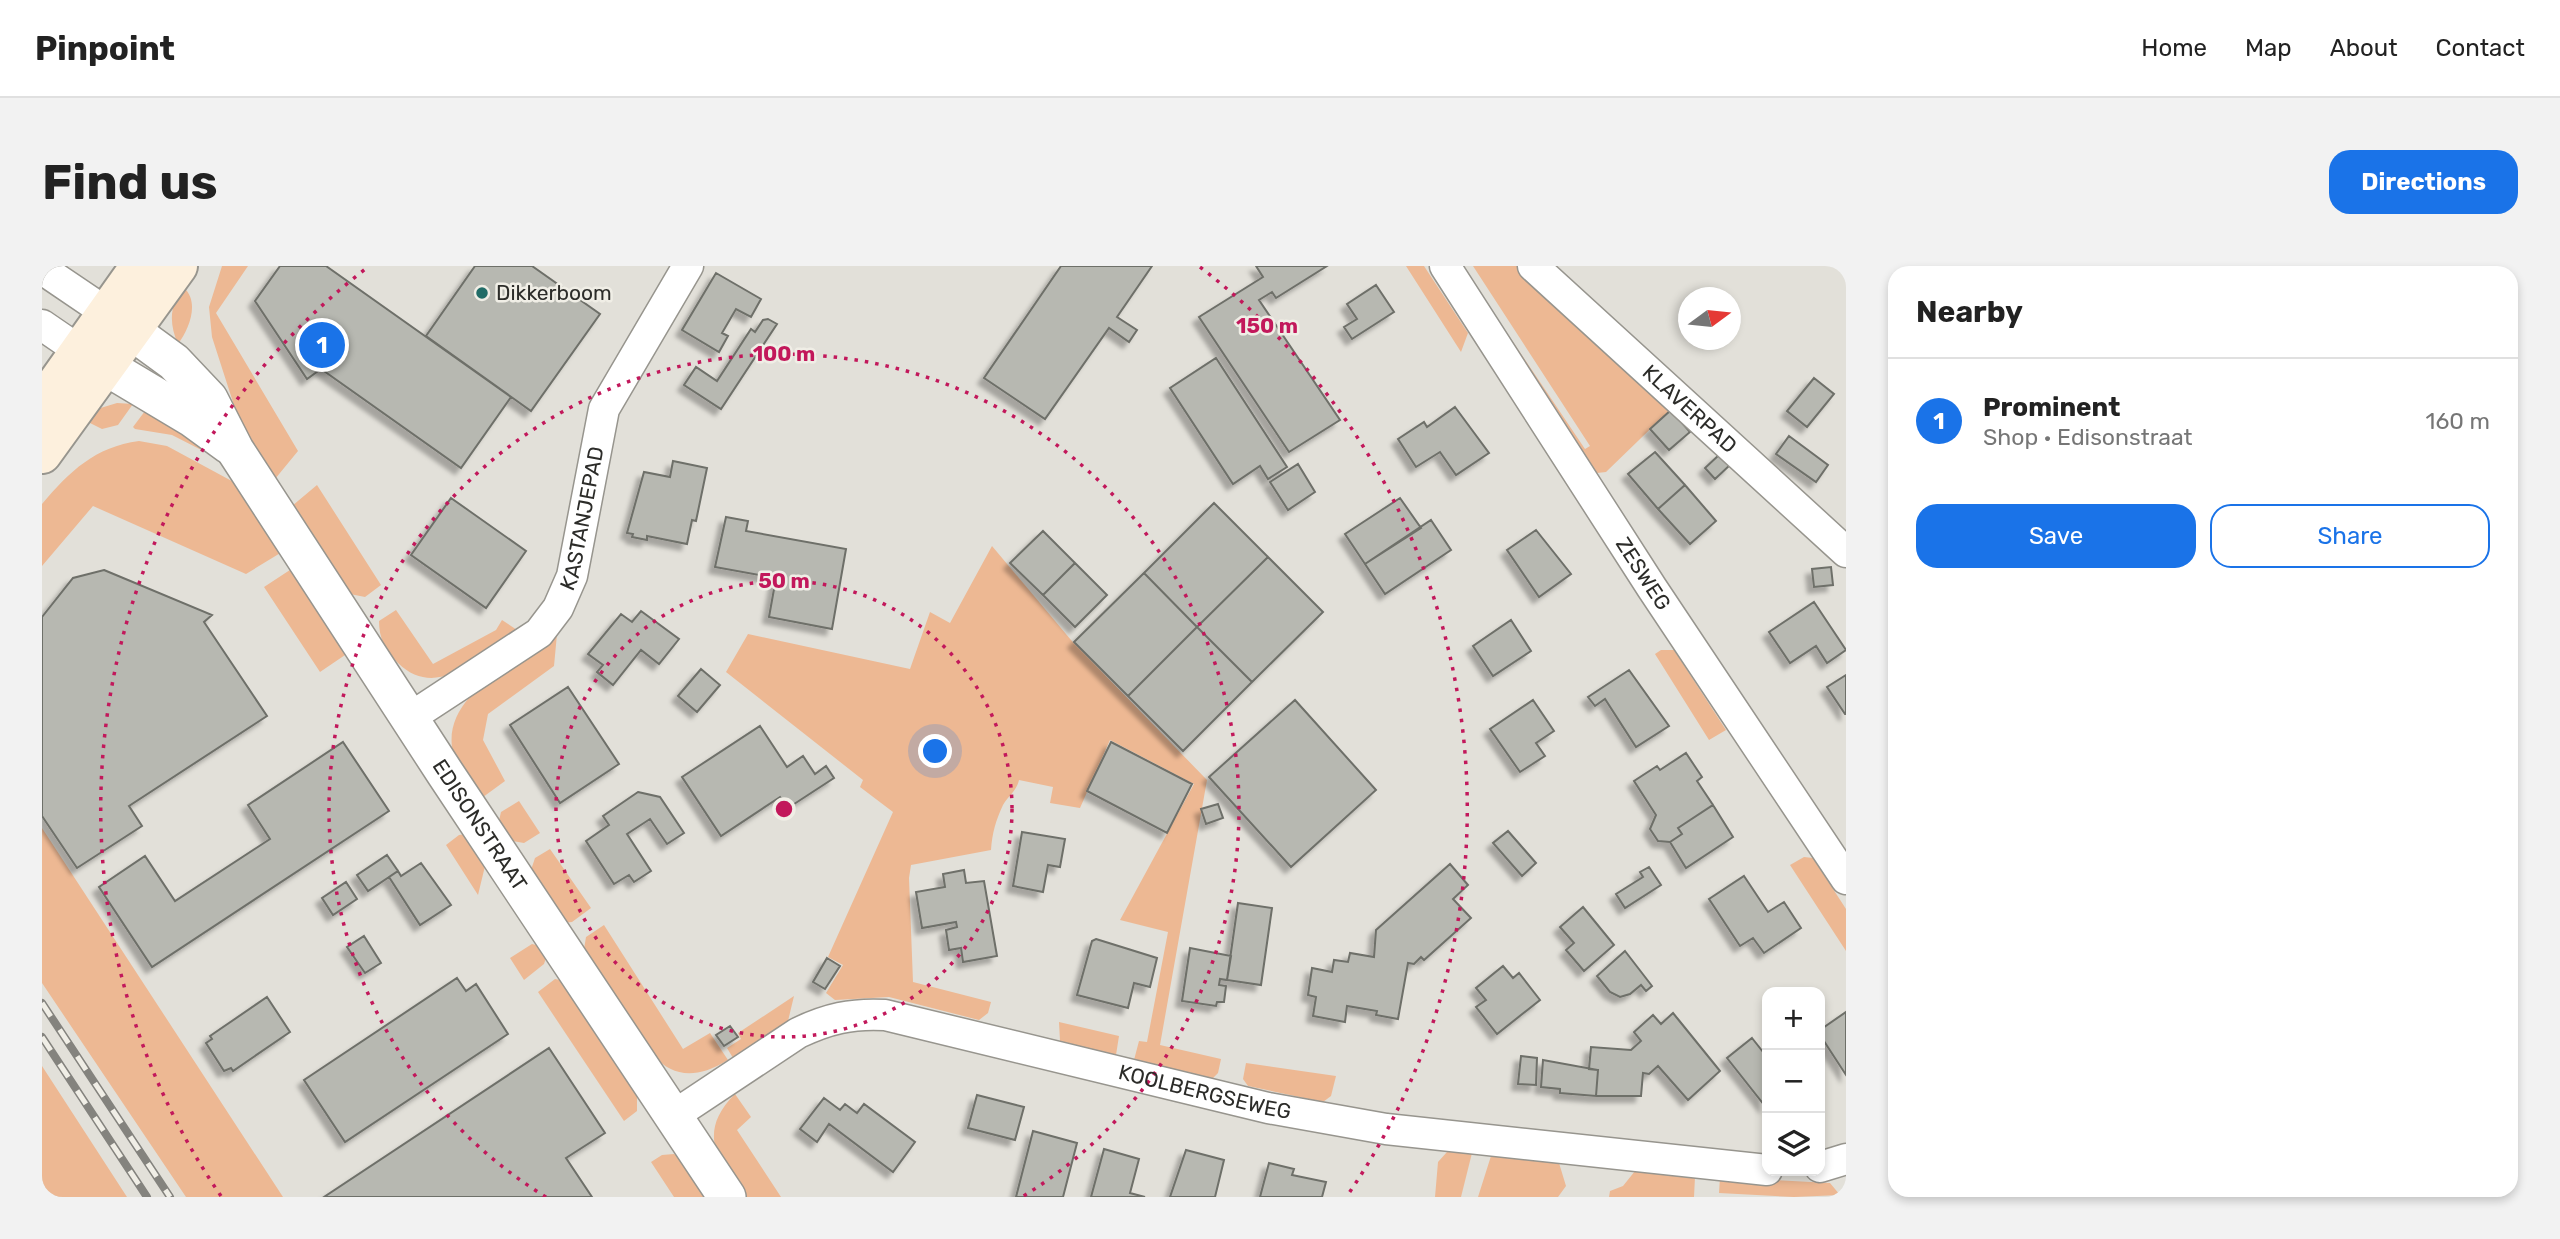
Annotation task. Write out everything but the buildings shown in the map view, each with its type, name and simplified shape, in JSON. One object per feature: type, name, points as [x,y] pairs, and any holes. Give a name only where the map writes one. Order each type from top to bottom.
[{"type":"main road","points":[[119,322],[139,266]]},
{"type":"main road","points":[[42,454],[93,359],[119,322],[178,266]]},
{"type":"main road","points":[[42,404],[93,359]]},
{"type":"street","name":"KASTANJEPAD","points":[[411,717],[539,633],[558,608],[572,576],[604,409],[688,266]]},
{"type":"street","name":"ZESWEG","points":[[1445,266],[1652,588],[1846,879]]},
{"type":"street","name":"KLAVERPAD","points":[[1533,266],[1846,552]]},
{"type":"street","points":[[42,269],[119,322]]},
{"type":"street","name":"EDISONSTRAAT","points":[[119,322],[174,362],[209,399],[235,450],[727,1197]]},
{"type":"street","points":[[42,325],[93,359]]},
{"type":"street","name":"EDISONSTRAAT","points":[[93,359],[192,418],[235,450]]},
{"type":"street","name":"KOOLBERGSEWEG","points":[[673,1116],[807,1028],[859,1014],[884,1015],[1268,1108],[1386,1129],[1762,1169]]},
{"type":"street","points":[[1825,1165],[1846,1159]]},
{"type":"shaded area","points":[[222,266],[248,266],[216,313],[298,451],[275,479],[241,427],[212,337],[209,307]]},
{"type":"shaded area","points":[[1406,266],[1424,266],[1468,333],[1461,352]]},
{"type":"shaded area","points":[[1458,266],[1462,266],[1585,449],[1590,446],[1473,266],[1524,266],[1672,408],[1606,472],[1597,473]]},
{"type":"shaded area","points":[[184,288],[189,294],[192,308],[189,324],[178,344],[172,314],[175,301]]},
{"type":"shaded area","points":[[117,403],[133,404],[118,425],[102,429],[88,422],[94,410]]},
{"type":"shaded area","points":[[148,407],[219,459],[172,435],[135,429],[133,427]]},
{"type":"shaded area","points":[[139,441],[167,446],[241,486],[282,552],[246,574],[93,506],[42,566],[42,504],[84,462],[109,449]]},
{"type":"shaded area","points":[[317,485],[381,585],[365,597],[350,594],[292,506]]},
{"type":"shaded area","points":[[992,546],[1071,640],[1207,780],[1160,1045],[1221,1059],[1218,1073],[1213,1078],[1134,1060],[1139,1041],[1147,1042],[1168,932],[1120,920],[1194,784],[1110,740],[1080,808],[1050,803],[1053,787],[1019,780],[998,816],[991,850],[911,865],[909,878],[913,982],[991,1002],[988,1013],[979,1020],[889,997],[835,1000],[826,993],[843,965],[828,957],[893,812],[860,787],[863,780],[726,672],[748,634],[910,669],[930,612],[950,623]]},
{"type":"shaded area","points":[[293,568],[348,653],[320,672],[264,587]]},
{"type":"shaded area","points":[[396,610],[433,664],[496,630],[502,620],[520,632],[460,671],[428,678],[413,674],[398,663],[384,644],[379,621]]},
{"type":"shaded area","points":[[557,634],[554,666],[488,714],[483,740],[505,781],[479,800],[459,767],[452,747],[453,728],[460,710],[472,694],[488,680]]},
{"type":"shaded area","points":[[1661,650],[1674,650],[1726,730],[1709,740],[1655,654]]},
{"type":"shaded area","points":[[519,801],[540,833],[524,843],[507,840],[498,825],[501,812]]},
{"type":"shaded area","points":[[42,828],[283,1197],[186,1197],[42,983]]},
{"type":"shaded area","points":[[466,834],[486,862],[478,895],[446,845],[459,835]]},
{"type":"shaded area","points":[[550,849],[591,908],[572,922],[562,923],[530,873],[535,858]]},
{"type":"shaded area","points":[[1804,857],[1813,858],[1846,909],[1846,951],[1790,865]]},
{"type":"shaded area","points":[[604,925],[683,1049],[710,1033],[728,1060],[693,1073],[679,1072],[656,1058],[635,1033],[583,955],[586,937]]},
{"type":"shaded area","points":[[532,944],[540,946],[546,958],[544,964],[524,980],[510,958]]},
{"type":"shaded area","points":[[555,979],[565,981],[637,1087],[637,1111],[624,1121],[538,992]]},
{"type":"shaded area","points":[[794,996],[788,1021],[733,1058],[727,1048],[741,1039],[738,1033]]},
{"type":"shaded area","points":[[1059,1022],[1119,1036],[1116,1055],[1060,1041]]},
{"type":"shaded area","points":[[1246,1063],[1336,1076],[1331,1096],[1323,1102],[1248,1086],[1243,1079]]},
{"type":"shaded area","points":[[42,1066],[127,1197],[42,1197]]},
{"type":"shaded area","points":[[735,1094],[751,1117],[737,1130],[781,1197],[743,1197],[719,1158],[714,1134],[717,1121],[723,1108]]},
{"type":"shaded area","points":[[1447,1152],[1472,1153],[1461,1197],[1435,1197],[1438,1162]]},
{"type":"shaded area","points":[[674,1154],[683,1160],[706,1197],[674,1197],[651,1162],[662,1155]]},
{"type":"shaded area","points":[[1491,1156],[1559,1163],[1566,1186],[1558,1197],[1478,1197]]},
{"type":"shaded area","points":[[1635,1171],[1695,1177],[1694,1197],[1609,1197],[1610,1191],[1623,1186]]},
{"type":"shaded area","points":[[1720,1177],[1830,1183],[1840,1195],[1794,1197],[1719,1193]]},
{"type":"railway","points":[[42,1003],[170,1197]]},
{"type":"railway","points":[[42,1037],[147,1197]]},
{"type":"place","name":"Dikkerboom","points":[[482,293]]},
{"type":"place","name":"Prominent","points":[[322,345]]}]
